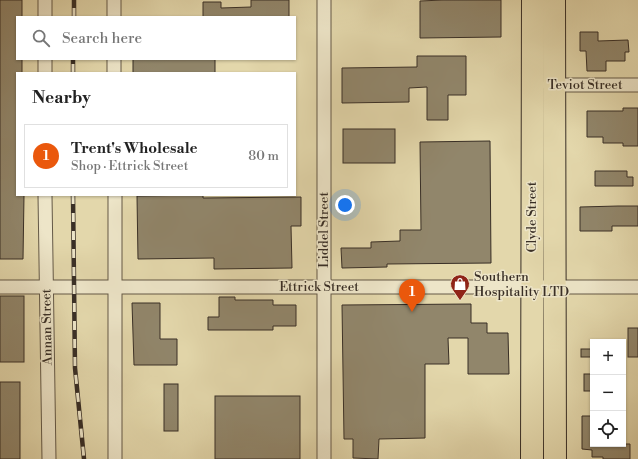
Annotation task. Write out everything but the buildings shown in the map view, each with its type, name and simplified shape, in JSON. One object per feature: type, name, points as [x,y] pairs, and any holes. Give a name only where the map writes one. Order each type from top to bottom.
[{"type":"highway","name":"Clyde Street","points":[[532,459],[533,0]]},
{"type":"highway","name":"Clyde Street","points":[[554,0],[555,459]]},
{"type":"street","points":[[45,0],[45,16]]},
{"type":"street","points":[[114,0],[114,16]]},
{"type":"street","name":"Liddel Street","points":[[324,0],[324,459]]},
{"type":"street","points":[[45,60],[45,72]]},
{"type":"street","points":[[114,60],[114,72]]},
{"type":"street","name":"Teviot Street","points":[[533,85],[638,85]]},
{"type":"street","name":"Annan Street","points":[[45,196],[48,459]]},
{"type":"street","points":[[114,196],[115,459]]},
{"type":"street","name":"Ettrick Street","points":[[0,287],[638,287]]},
{"type":"railway","points":[[74,0],[74,16]]},
{"type":"railway","points":[[73,60],[73,72]]},
{"type":"railway","points":[[73,196],[75,368],[84,459]]},
{"type":"place","name":"Southern Hospitality LTD","points":[[460,301]]},
{"type":"place","name":"Trent's Wholesale","points":[[412,312]]}]
